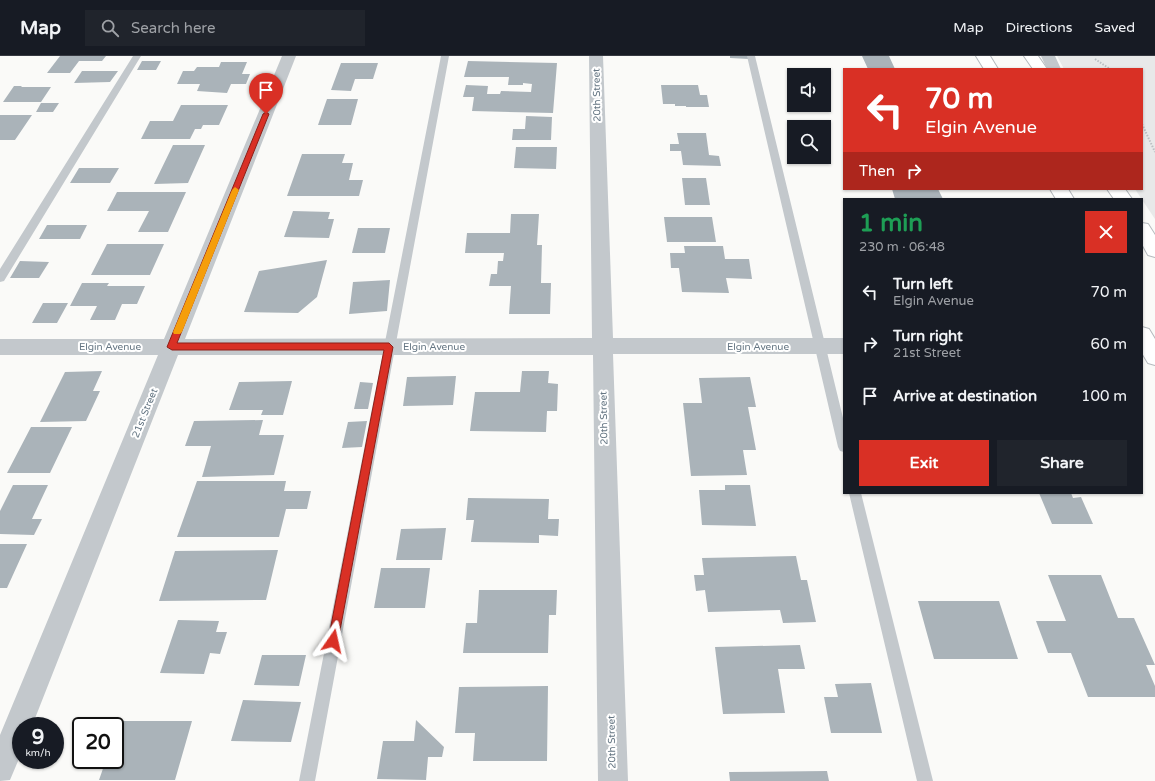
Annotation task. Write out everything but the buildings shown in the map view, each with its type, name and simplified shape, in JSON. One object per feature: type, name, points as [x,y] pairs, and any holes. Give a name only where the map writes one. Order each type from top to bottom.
[{"type":"main road","points":[[983,56],[990,68]]},
{"type":"main road","points":[[1031,56],[1039,68]]},
{"type":"main road","points":[[1143,231],[1155,250]]},
{"type":"street","name":"21st Street","points":[[0,770],[290,56]]},
{"type":"street","name":"20th Street","points":[[596,56],[613,781]]},
{"type":"street","points":[[1048,56],[1054,68]]},
{"type":"street","name":"Elgin Avenue","points":[[0,347],[843,346]]},
{"type":"lane","points":[[0,278],[137,56]]},
{"type":"lane","points":[[307,781],[445,56]]},
{"type":"lane","points":[[751,56],[843,443]]},
{"type":"lane","points":[[855,494],[925,781]]},
{"type":"path","points":[[1095,59],[1108,68]]},
{"type":"path","points":[[1143,126],[1155,152]]},
{"type":"shaded area","points":[[1057,56],[1155,56],[1155,219],[1143,201],[1143,198],[1141,198],[1136,190],[1143,190],[1143,68],[1063,68]]},
{"type":"slow traffic","points":[[177,332],[235,190]]},
{"type":"route","points":[[266,114],[172,347],[389,347],[333,641]]}]
